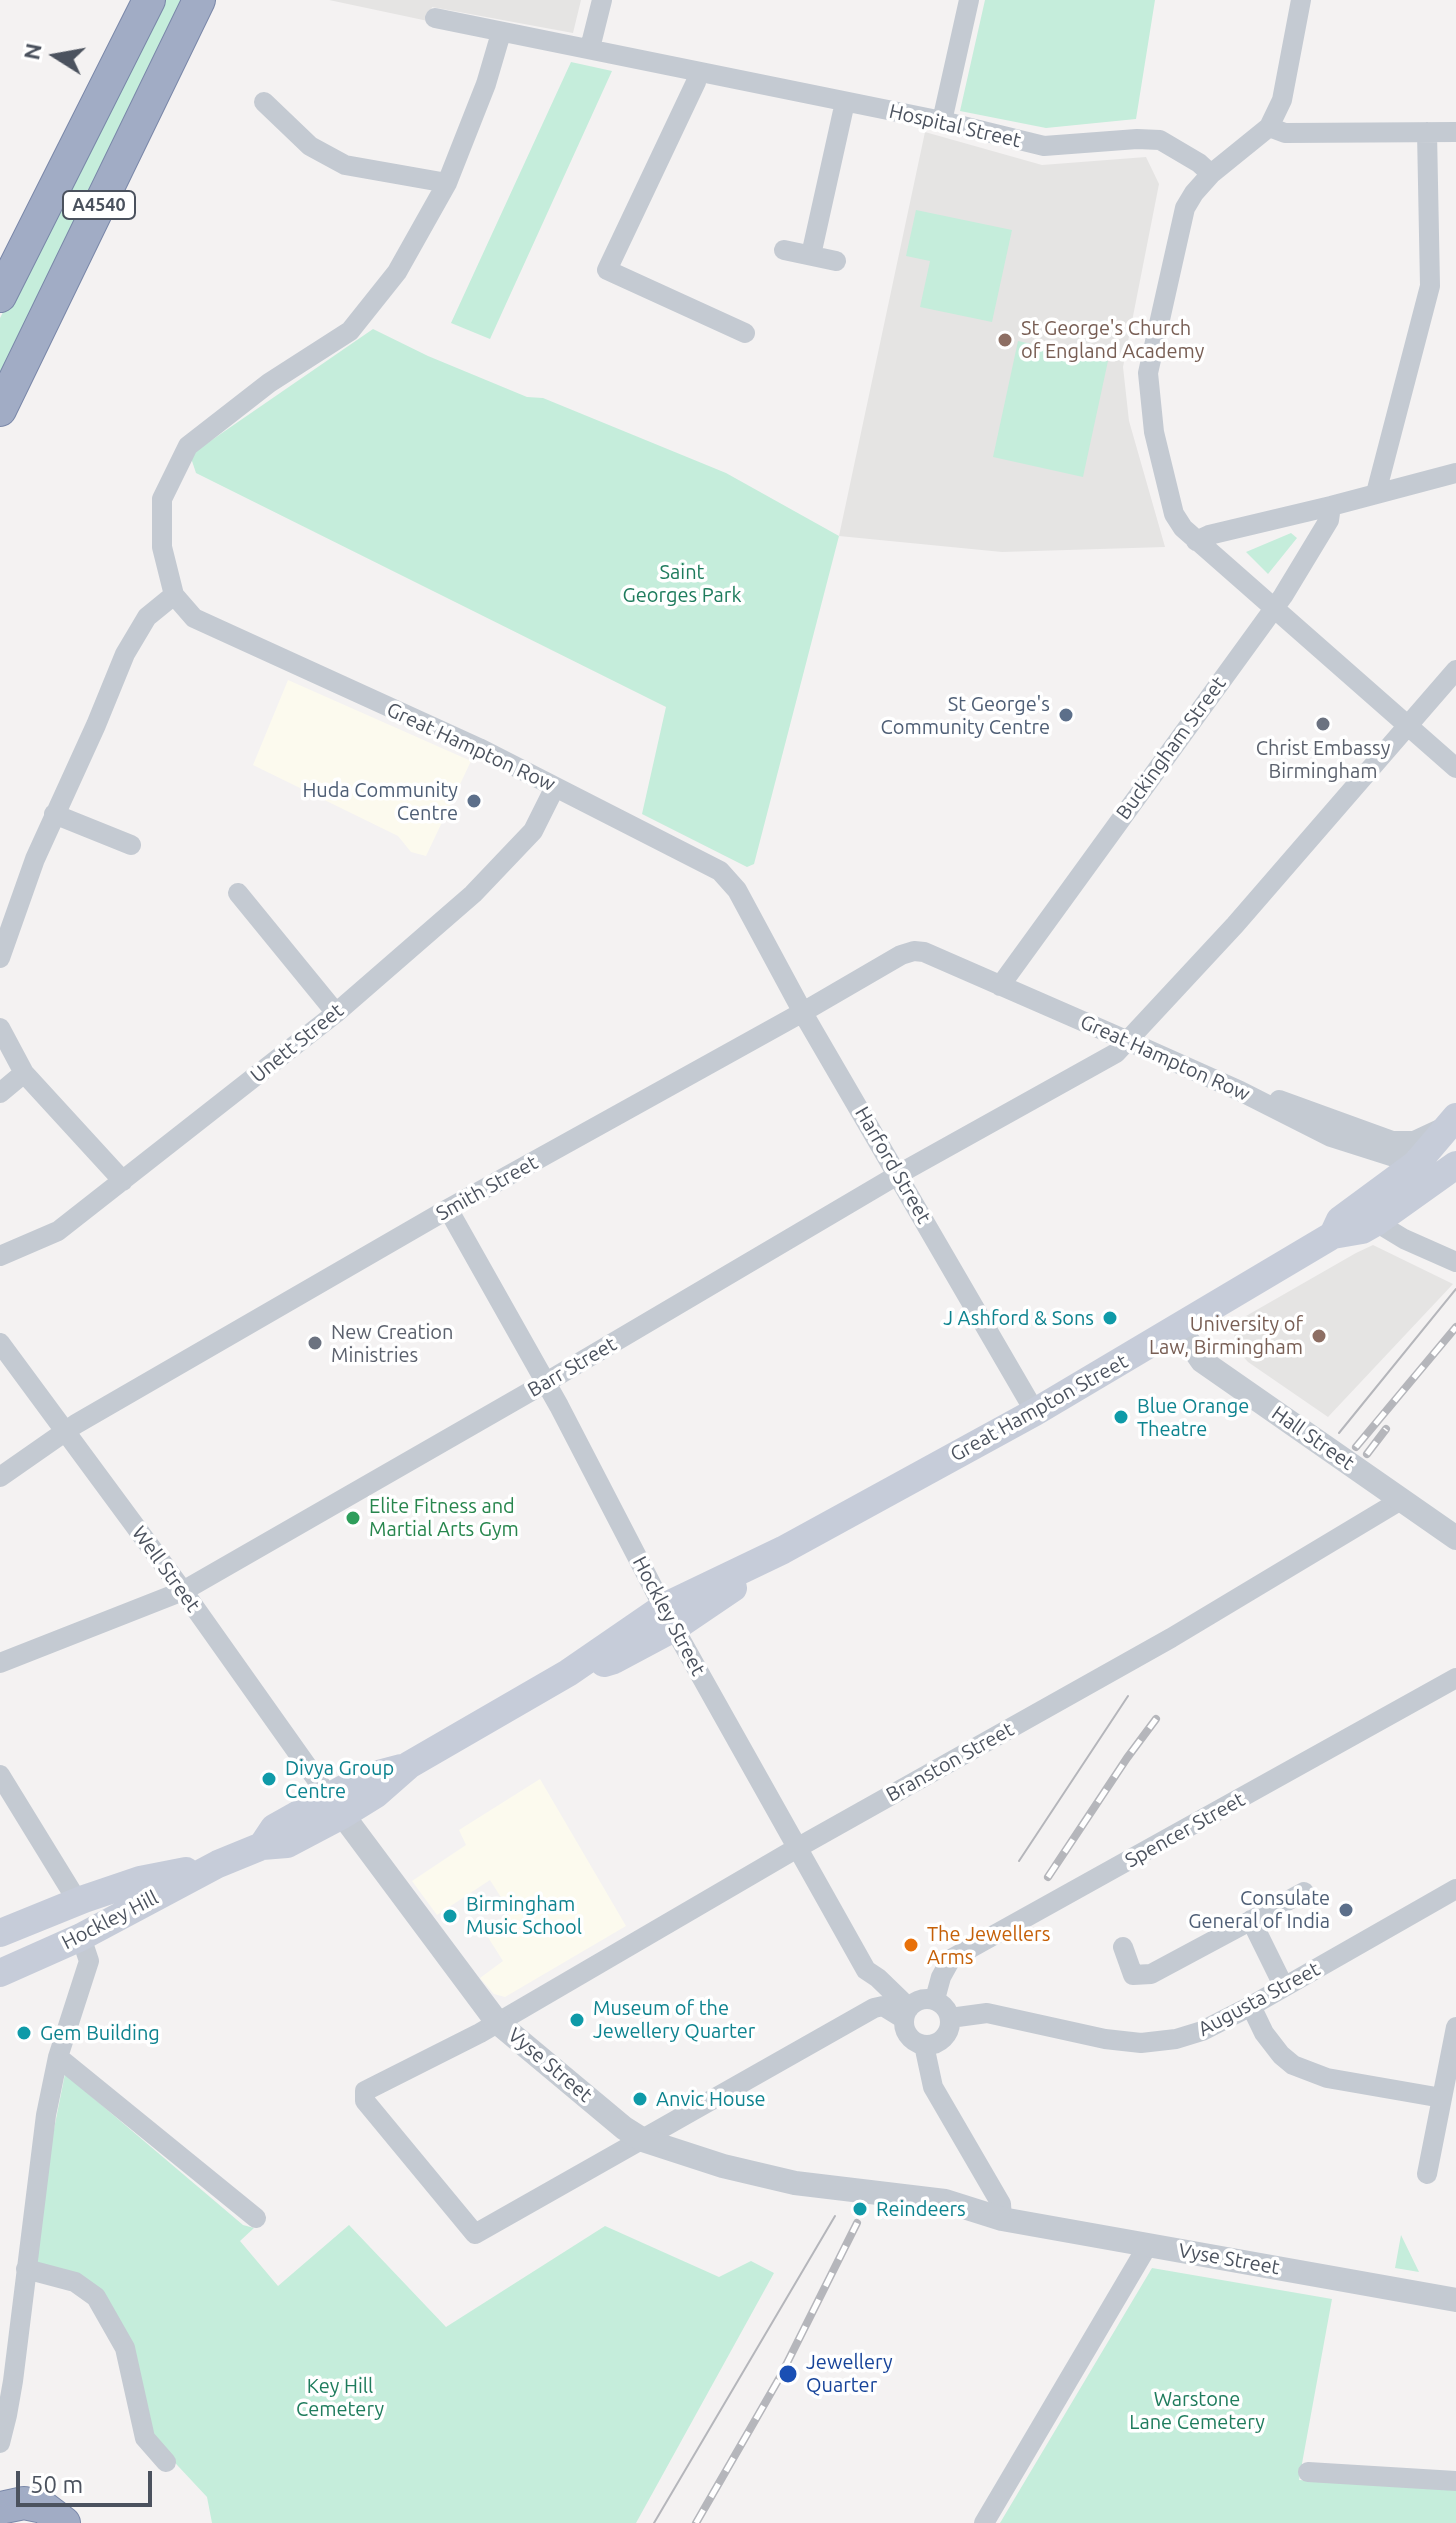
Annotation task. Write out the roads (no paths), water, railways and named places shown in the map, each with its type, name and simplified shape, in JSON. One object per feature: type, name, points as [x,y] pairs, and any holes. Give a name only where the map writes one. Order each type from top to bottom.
[{"type":"highway","name":"A4540","points":[[0,296],[149,0]]},
{"type":"highway","name":"A4540","points":[[0,410],[199,0]]},
{"type":"highway","points":[[8,2497],[43,2507],[64,2523]]},
{"type":"main road","name":"Great Hampton Street","points":[[1333,1235],[1340,1220],[1416,1164],[1454,1129]]},
{"type":"main road","name":"Great Hampton Street","points":[[335,1806],[363,1778],[409,1765],[783,1550],[1035,1412],[1333,1235],[1362,1230],[1452,1171]]},
{"type":"main road","name":"Hockley Hill","points":[[0,1973],[81,1937],[218,1864],[262,1846],[287,1844],[335,1806]]},
{"type":"main road","name":"Hockley Hill","points":[[0,1933],[140,1880],[218,1864]]},
{"type":"street","points":[[590,48],[602,0]]},
{"type":"street","points":[[942,121],[969,0]]},
{"type":"street","points":[[1301,0],[1282,100],[1269,127],[1211,174],[1185,208],[1148,373],[1154,432],[1174,514],[1196,541],[1456,768]]},
{"type":"street","name":"Hospital Street","points":[[435,18],[942,121],[1044,146],[1160,140],[1199,163],[1211,174]]},
{"type":"street","points":[[0,958],[35,859],[125,654],[147,617],[174,595],[162,547],[162,499],[188,446],[269,383],[350,331],[397,272],[447,183],[486,84],[501,33]]},
{"type":"street","points":[[698,73],[607,270],[745,333]]},
{"type":"street","points":[[264,102],[310,146],[345,165],[447,183]]},
{"type":"street","points":[[811,255],[845,102]]},
{"type":"street","points":[[1269,127],[1285,133],[1456,132]]},
{"type":"street","points":[[1376,493],[1430,286],[1427,132]]},
{"type":"street","points":[[784,250],[836,261]]},
{"type":"street","points":[[1196,541],[1209,535],[1456,473]]},
{"type":"street","name":"Buckingham Street","points":[[1000,986],[1274,608],[1329,520],[1331,506]]},
{"type":"street","name":"Great Hampton Row","points":[[174,595],[194,618],[479,748],[720,871],[737,890],[753,918]]},
{"type":"street","name":"Barr Street","points":[[0,1663],[183,1591],[899,1175],[1116,1053],[1235,925],[1456,670]]},
{"type":"street","name":"Unett Street","points":[[0,1256],[58,1231],[336,1013],[473,894],[533,831],[555,787]]},
{"type":"street","points":[[54,814],[131,845]]},
{"type":"street","points":[[238,893],[336,1013]]},
{"type":"street","name":"Harford Street","points":[[753,918],[803,1012],[1035,1412]]},
{"type":"street","name":"Great Hampton Row","points":[[914,951],[924,952],[1128,1041],[1240,1091],[1331,1137],[1416,1164]]},
{"type":"street","name":"Smith Street","points":[[0,1477],[64,1432],[448,1209],[901,955],[914,951]]},
{"type":"street","points":[[0,1028],[24,1073],[123,1181]]},
{"type":"street","points":[[0,1093],[24,1073]]},
{"type":"street","points":[[1240,1091],[1295,1104],[1392,1141],[1414,1141],[1454,1129]]},
{"type":"street","name":"Hockley Street","points":[[448,1209],[545,1382],[669,1618],[866,1970],[878,1978],[907,2013]]},
{"type":"street","points":[[1376,1222],[1404,1239],[1456,1262]]},
{"type":"street","name":"Hall Street","points":[[1179,1328],[1202,1361],[1456,1538]]},
{"type":"street","name":"Well Street","points":[[0,1343],[183,1591],[335,1806]]},
{"type":"street","name":"Branston Street","points":[[643,2140],[475,2234],[365,2101],[365,2091],[497,2022],[797,1848],[1162,1643],[1401,1500]]},
{"type":"street","name":"Spencer Street","points":[[935,1999],[941,1977],[951,1959],[1456,1678]]},
{"type":"street","points":[[0,1775],[78,1902]]},
{"type":"street","name":"Vyse Street","points":[[335,1806],[497,2022],[624,2128],[643,2140],[723,2166],[795,2183],[945,2201],[1002,2219],[1456,2300]]},
{"type":"street","name":"Augusta Street","points":[[950,2018],[987,2013],[1105,2039],[1141,2043],[1176,2039],[1202,2031],[1251,2006],[1456,1889]]},
{"type":"street","points":[[1123,1947],[1133,1975],[1151,1974],[1304,1892]]},
{"type":"street","points":[[1251,1920],[1284,1987]]},
{"type":"street","points":[[0,2443],[46,2115],[58,2057],[89,1961],[81,1937]]},
{"type":"street","points":[[866,1970],[869,1984],[883,2006],[907,2013]]},
{"type":"street","points":[[935,1999],[945,2006],[950,2018],[949,2032],[932,2045],[924,2045],[907,2033],[907,2013],[920,2000],[935,1999]]},
{"type":"street","points":[[643,2140],[883,2006]]},
{"type":"street","points":[[1251,2006],[1264,2033],[1293,2065],[1327,2078],[1442,2098]]},
{"type":"street","points":[[1427,2174],[1456,2027]]},
{"type":"street","points":[[924,2045],[933,2087],[1001,2204],[1002,2219]]},
{"type":"street","points":[[58,2057],[256,2218]]},
{"type":"street","points":[[984,2523],[1148,2245]]},
{"type":"street","points":[[26,2269],[75,2282],[96,2297],[125,2348],[145,2438],[166,2462]]},
{"type":"street","points":[[1308,2472],[1456,2481]]},
{"type":"tram line","points":[[1339,1433],[1456,1289]]},
{"type":"tram line","points":[[1019,1861],[1128,1696]]},
{"type":"tram line","points":[[654,2523],[835,2216]]},
{"type":"railway","points":[[1356,1447],[1456,1327]]},
{"type":"railway","points":[[1367,1454],[1386,1429]]},
{"type":"railway","points":[[1048,1877],[1156,1719]]},
{"type":"railway","points":[[696,2523],[780,2377],[857,2223]]},
{"type":"place","name":"St George's Church of England Academy","points":[[1005,340]]},
{"type":"place","name":"St George's Community Centre","points":[[1066,715]]},
{"type":"place","name":"Christ Embassy Birmingham","points":[[1323,724]]},
{"type":"place","name":"Huda Community Centre","points":[[474,801]]},
{"type":"place","name":"J Ashford & Sons","points":[[1110,1318]]},
{"type":"place","name":"University of Law, Birmingham","points":[[1319,1336]]},
{"type":"place","name":"New Creation Ministries","points":[[315,1343]]},
{"type":"place","name":"Blue Orange Theatre","points":[[1121,1417]]},
{"type":"place","name":"Elite Fitness and Martial Arts Gym","points":[[353,1518]]},
{"type":"place","name":"Divya Group Centre","points":[[269,1779]]},
{"type":"place","name":"Consulate General of India","points":[[1346,1910]]},
{"type":"place","name":"Birmingham Music School","points":[[450,1916]]},
{"type":"place","name":"The Jewellers Arms","points":[[911,1945]]},
{"type":"place","name":"Museum of the Jewellery Quarter","points":[[577,2020]]},
{"type":"place","name":"Gem Building","points":[[24,2033]]},
{"type":"place","name":"Anvic House","points":[[640,2099]]},
{"type":"place","name":"Reindeers","points":[[860,2209]]},
{"type":"place","name":"Jewellery Quarter","points":[[788,2374]]},
{"type":"park label","name":"Saint Georges Park","points":[[682,584]]},
{"type":"park label","name":"Key Hill Cemetery","points":[[340,2398]]},
{"type":"park label","name":"Warstone Lane Cemetery","points":[[1197,2410]]}]
